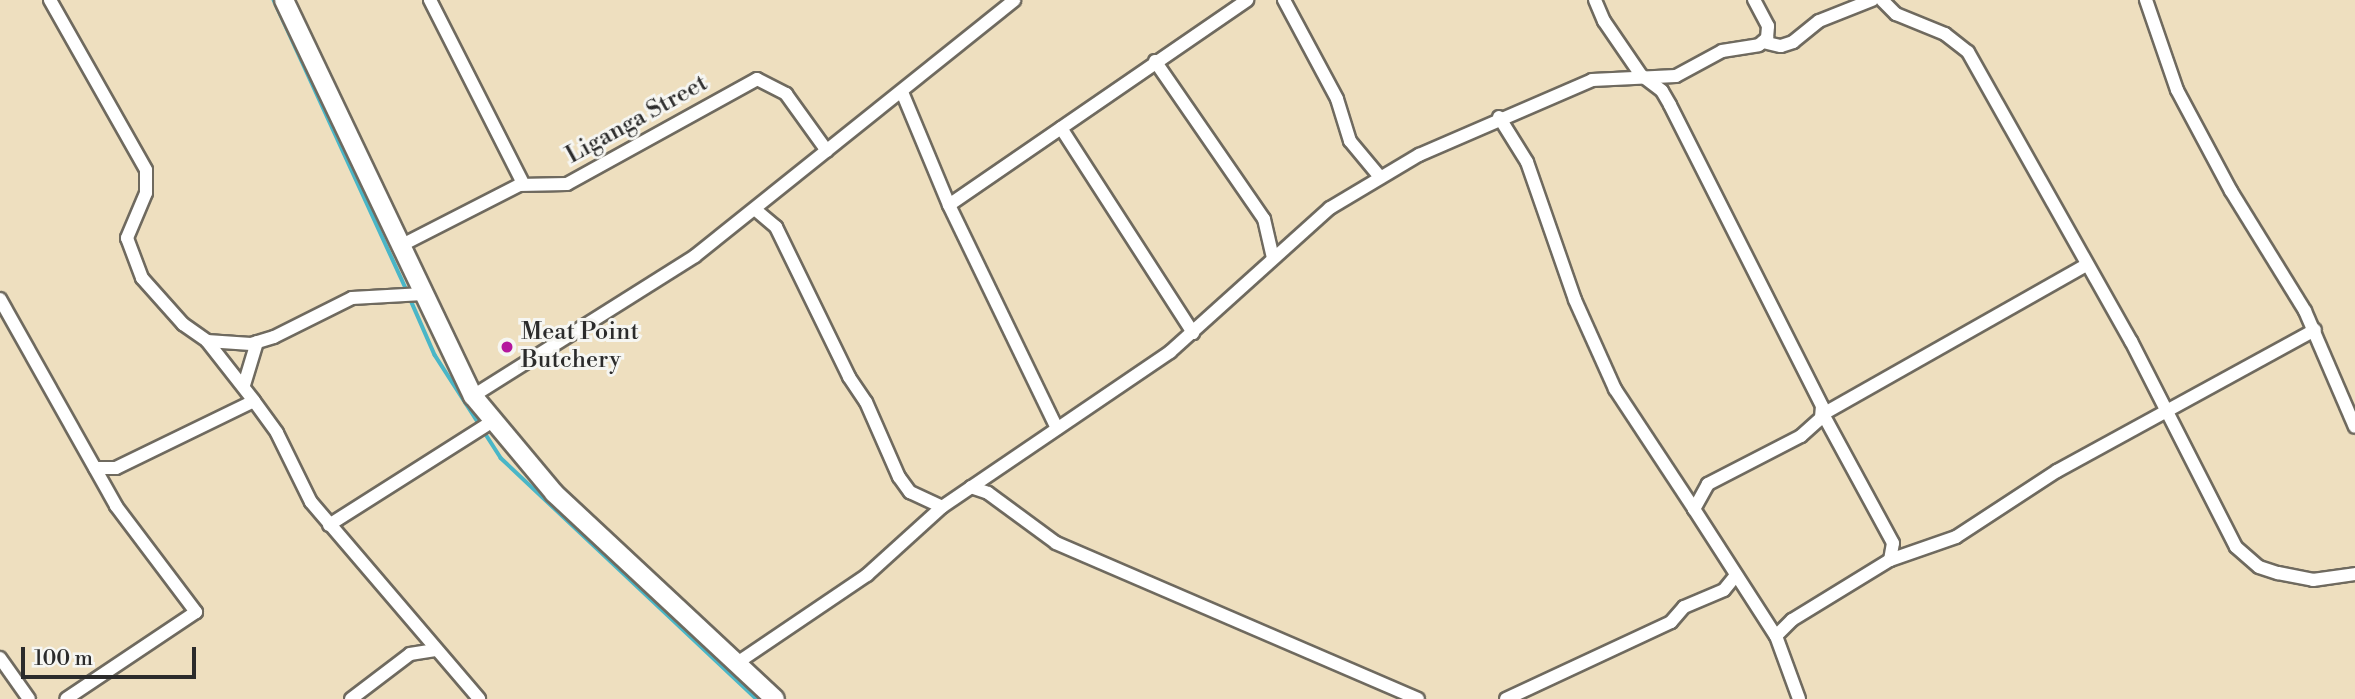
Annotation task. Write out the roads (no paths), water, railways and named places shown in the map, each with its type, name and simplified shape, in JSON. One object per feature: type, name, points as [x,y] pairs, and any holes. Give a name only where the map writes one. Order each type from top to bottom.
[{"type":"main road","points":[[284,0],[473,396],[491,422],[554,493],[737,663],[769,697]]},
{"type":"street","points":[[50,0],[146,170],[146,193],[127,238],[132,259],[142,278],[183,324],[207,341],[244,385],[329,525],[434,650],[480,699]]},
{"type":"street","points":[[430,0],[523,181]]},
{"type":"street","points":[[473,396],[684,263],[757,211],[1014,0]]},
{"type":"street","points":[[949,205],[1247,0]]},
{"type":"street","points":[[1284,0],[1337,99],[1350,141],[1380,177]]},
{"type":"street","points":[[1595,0],[1604,21],[1641,75],[1662,91],[1670,106],[1824,414],[1893,543],[1890,560]]},
{"type":"street","points":[[1754,0],[1768,26],[1763,42]]},
{"type":"street","points":[[737,663],[867,575],[942,507],[1193,333],[1331,208],[1380,177],[1499,117],[1592,80],[1641,75],[1676,76],[1722,51],[1763,42],[1780,46],[1793,42],[1819,21],[1872,0]]},
{"type":"street","points":[[1882,0],[1896,14],[1945,34],[1968,52],[2086,265],[2132,341],[2225,531],[2248,558],[2278,573],[2313,580],[2355,574]]},
{"type":"street","points":[[2146,0],[2177,90],[2315,330],[2355,427]]},
{"type":"street","points":[[1155,61],[1264,219],[1273,258]]},
{"type":"street","points":[[1670,106],[1676,76]]},
{"type":"street","name":"Liganga Street","points":[[402,245],[519,185],[567,184],[757,79],[786,94],[827,151]]},
{"type":"street","points":[[902,92],[949,205],[1057,428]]},
{"type":"street","points":[[1499,117],[1528,162],[1575,300],[1615,389],[1776,636],[1799,699]]},
{"type":"street","points":[[1062,128],[1193,333]]},
{"type":"street","points":[[757,211],[776,227],[849,377],[866,402],[899,477],[910,492],[942,507]]},
{"type":"street","points":[[1694,509],[1708,484],[1801,436],[1824,414],[2086,265]]},
{"type":"street","points":[[207,341],[257,342],[352,298],[423,294]]},
{"type":"street","points":[[0,299],[116,506],[195,612],[66,699]]},
{"type":"street","points":[[1776,636],[1792,620],[1890,560],[1956,537],[2057,471],[2165,409],[2315,330]]},
{"type":"street","points":[[244,385],[257,342]]},
{"type":"street","points":[[95,468],[116,468],[254,401]]},
{"type":"street","points":[[329,525],[491,422]]},
{"type":"street","points":[[971,487],[988,493],[1056,543],[1418,699]]},
{"type":"street","points":[[1506,699],[1671,622],[1684,607],[1724,590],[1736,575]]},
{"type":"street","points":[[1724,590],[1749,596]]},
{"type":"street","points":[[358,697],[410,654],[434,650]]},
{"type":"street","points":[[0,658],[29,699]]},
{"type":"waterway","points":[[274,0],[407,291]]},
{"type":"waterway","points":[[410,298],[435,355],[501,458],[757,699]]},
{"type":"place","name":"Meat Point Butchery","points":[[507,347]]}]
